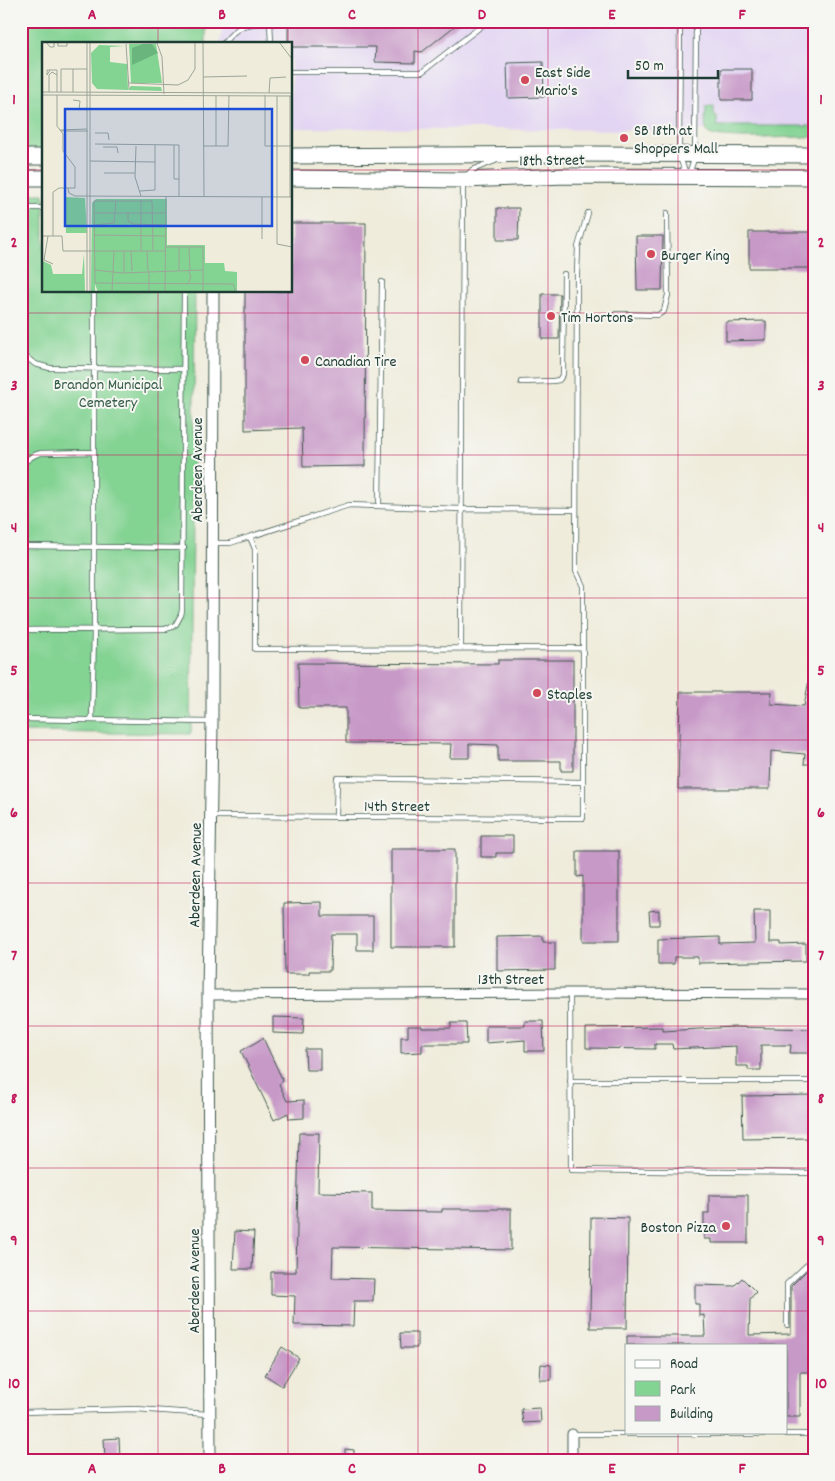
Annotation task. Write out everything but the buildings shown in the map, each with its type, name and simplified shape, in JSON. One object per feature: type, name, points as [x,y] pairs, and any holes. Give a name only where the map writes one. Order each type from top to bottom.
[{"type":"main road","name":"18th Street","points":[[292,156],[520,154],[814,155]]},
{"type":"main road","points":[[21,157],[42,157]]},
{"type":"main road","name":"18th Street","points":[[292,178],[463,180],[566,176],[814,177]]},
{"type":"main road","points":[[21,178],[42,178]]},
{"type":"street","name":"Aberdeen Avenue","points":[[210,1460],[208,995],[212,722],[213,292]]},
{"type":"street","name":"13th Street","points":[[208,995],[814,994]]},
{"type":"street","points":[[572,1434],[572,1460]]},
{"type":"lane","points":[[292,72],[422,72],[488,21]]},
{"type":"lane","points":[[680,21],[679,155],[687,177]]},
{"type":"lane","points":[[687,177],[695,156],[696,21]]},
{"type":"lane","points":[[225,42],[237,28],[249,23],[270,22],[271,42]]},
{"type":"lane","points":[[460,648],[463,180],[472,170],[480,166],[520,154]]},
{"type":"lane","points":[[21,208],[42,208]]},
{"type":"lane","points":[[336,817],[337,778],[583,782],[583,586],[576,571],[577,260],[578,247],[588,213]]},
{"type":"lane","points":[[616,314],[658,315],[664,311],[668,295],[667,213]]},
{"type":"lane","points":[[520,382],[553,382],[559,380],[563,374],[564,274]]},
{"type":"lane","points":[[379,506],[382,282]]},
{"type":"lane","points":[[92,720],[94,630],[94,292]]},
{"type":"lane","points":[[21,630],[165,629],[172,627],[179,620],[182,610],[184,548],[184,292]]},
{"type":"lane","points":[[21,353],[43,367],[184,369]]},
{"type":"lane","points":[[21,466],[28,459],[41,453],[94,452]]},
{"type":"lane","points":[[212,543],[230,543],[348,505],[461,509],[576,510]]},
{"type":"lane","points":[[250,537],[255,549],[255,649],[583,648]]},
{"type":"lane","points":[[21,546],[184,548]]},
{"type":"lane","points":[[21,719],[212,722]]},
{"type":"lane","name":"14th Street","points":[[211,816],[583,818],[583,782]]},
{"type":"lane","points":[[570,993],[571,1170],[814,1173]]},
{"type":"lane","points":[[570,1081],[814,1081]]},
{"type":"lane","points":[[787,1325],[787,1284],[806,1265],[814,1261]]},
{"type":"lane","points":[[21,1412],[136,1409],[210,1414]]},
{"type":"lane","points":[[572,1434],[814,1434]]},
{"type":"shaded area","points":[[223,21],[814,21],[814,131],[292,128],[292,42],[220,42]]},
{"type":"green space","points":[[21,21],[206,21],[206,42],[42,42],[42,154],[21,155]]},
{"type":"green space","points":[[706,106],[714,106],[717,126],[814,126],[814,137],[741,138],[715,136],[706,130]]},
{"type":"green space","name":"Brandon Municipal Cemetery","points":[[21,194],[42,194],[42,292],[195,292],[191,734],[21,732]]},
{"type":"place","name":"East Side Mario's","points":[[525,80]]},
{"type":"place","name":"SB 18th at Shoppers Mall","points":[[624,138]]},
{"type":"place","name":"Burger King","points":[[651,254]]},
{"type":"place","name":"Tim Hortons","points":[[551,316]]},
{"type":"place","name":"Canadian Tire","points":[[305,360]]},
{"type":"place","name":"Staples","points":[[537,693]]},
{"type":"place","name":"Boston Pizza","points":[[726,1226]]}]
